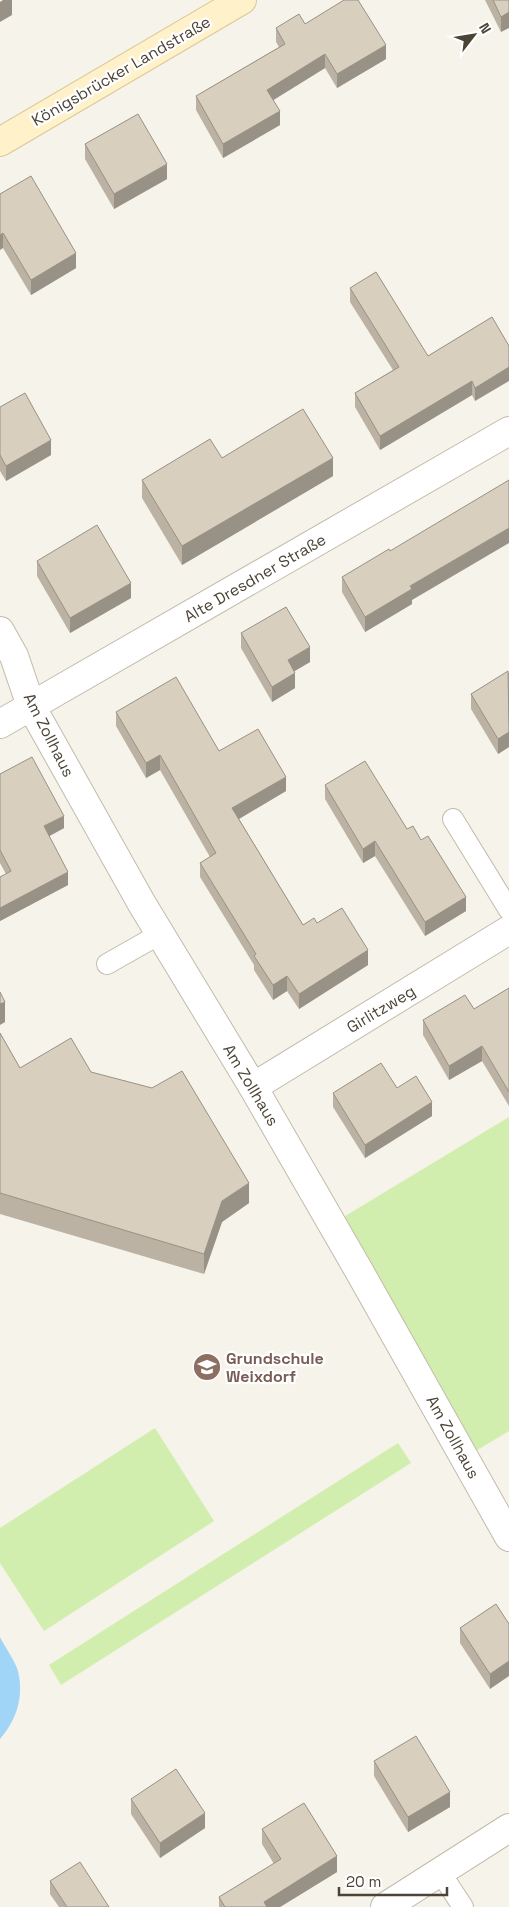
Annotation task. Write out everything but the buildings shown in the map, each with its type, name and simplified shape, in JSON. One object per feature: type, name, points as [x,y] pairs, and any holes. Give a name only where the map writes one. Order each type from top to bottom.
[{"type":"main road","name":"Königsbrücker Landstraße","points":[[0,142],[242,0]]},
{"type":"street","name":"Alte Dresdner Straße","points":[[0,724],[509,431]]},
{"type":"street","name":"Am Zollhaus","points":[[0,631],[14,656],[31,706],[160,934],[253,1086],[509,1537]]},
{"type":"street","name":"Girlitzweg","points":[[253,1086],[509,930]]},
{"type":"street","points":[[385,1907],[509,1828]]},
{"type":"lane","points":[[453,819],[509,910]]},
{"type":"lane","points":[[107,964],[160,934]]},
{"type":"lane","points":[[440,1872],[463,1907]]},
{"type":"green space","points":[[509,1117],[509,1431],[464,1458],[332,1224]]},
{"type":"green space","points":[[155,1428],[214,1521],[44,1631],[0,1563],[0,1528]]},
{"type":"green space","points":[[398,1443],[411,1463],[61,1685],[49,1665]]},
{"type":"water","points":[[0,1637],[17,1668],[20,1697],[11,1724],[0,1739]]},
{"type":"place","name":"Grundschule Weixdorf","points":[[207,1367]]}]
